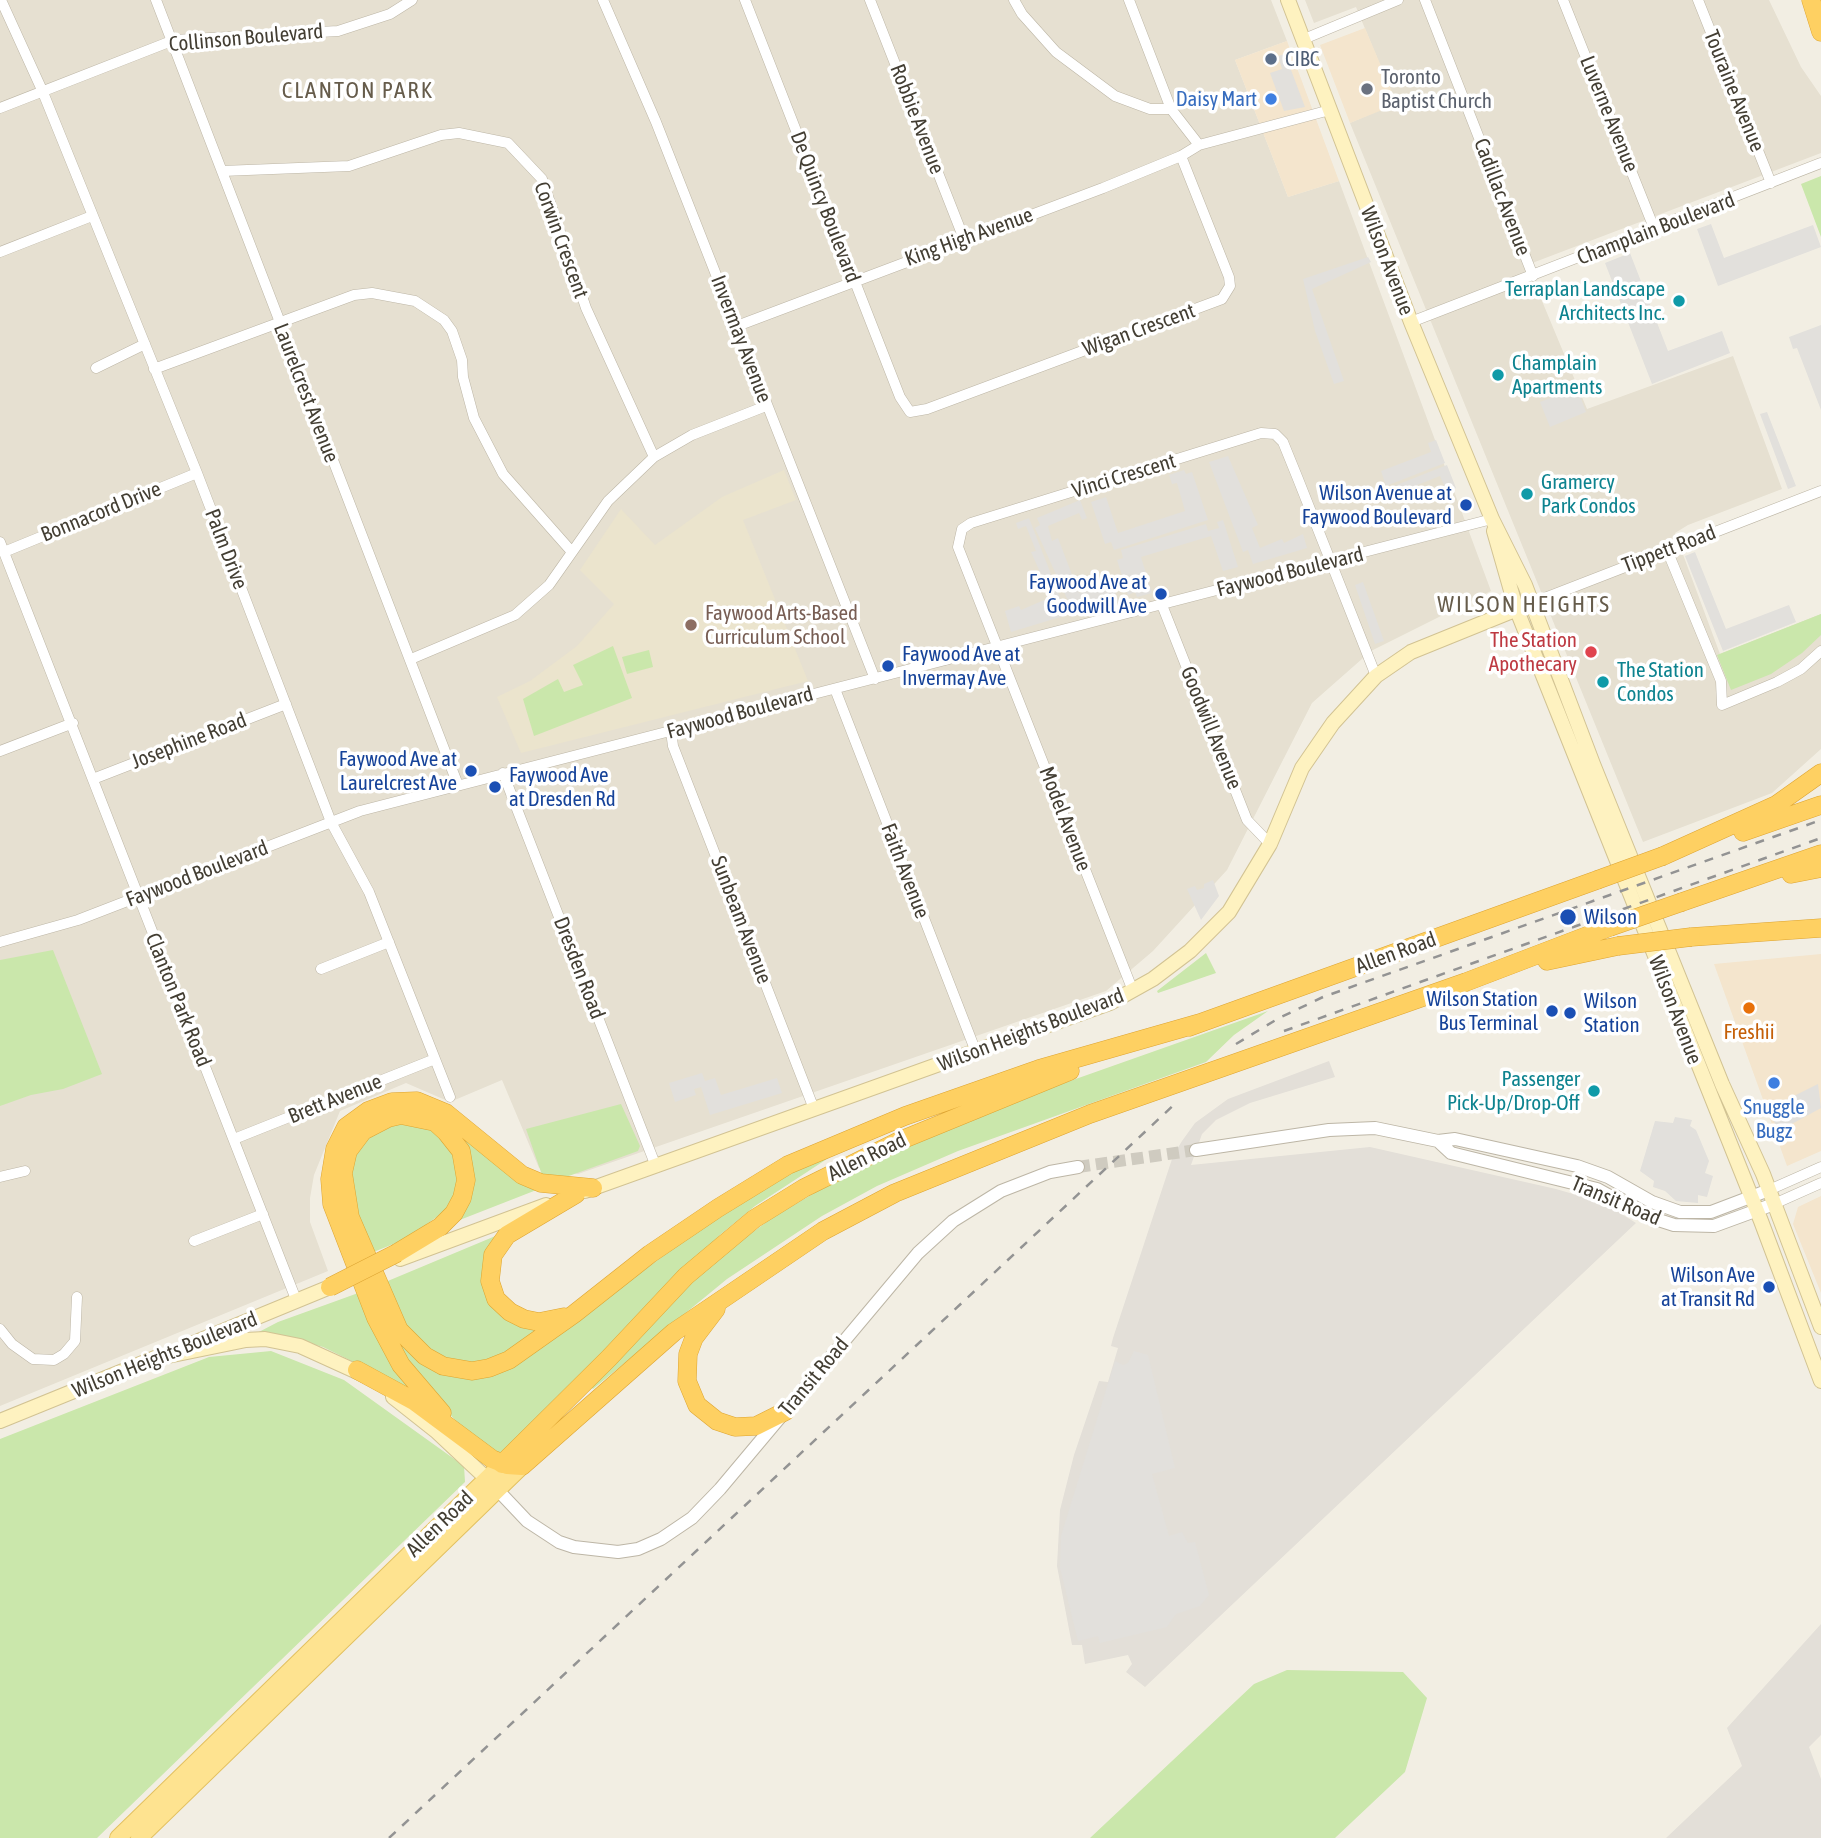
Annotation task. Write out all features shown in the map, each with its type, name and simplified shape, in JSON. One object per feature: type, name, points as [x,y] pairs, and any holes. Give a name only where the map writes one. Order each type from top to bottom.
[{"type":"highway","points":[[1811,0],[1821,32]]},
{"type":"highway","points":[[1663,856],[1776,805],[1821,773]]},
{"type":"highway","name":"Allen Road","points":[[502,1464],[609,1358],[686,1276],[754,1219],[804,1188],[899,1141],[1010,1093],[1663,856],[1821,805]]},
{"type":"highway","name":"Allen Road","points":[[522,1466],[674,1332],[823,1231],[895,1194],[1090,1114],[1821,854]]},
{"type":"highway","points":[[1719,890],[1821,867]]},
{"type":"highway","points":[[1466,982],[1556,958],[1618,946],[1734,933],[1821,928]]},
{"type":"highway","points":[[330,1287],[399,1256],[440,1227],[454,1213],[467,1180],[461,1151],[435,1122],[401,1115],[388,1118],[363,1131],[348,1152],[343,1173],[350,1217],[399,1330],[425,1356],[443,1366],[472,1371],[509,1360],[662,1246],[788,1165],[905,1116],[1015,1077],[1143,1037],[1200,1023]]},
{"type":"highway","points":[[463,1438],[401,1365],[376,1318],[332,1204],[330,1179],[335,1149],[346,1127],[369,1111],[392,1102],[417,1101],[446,1113],[522,1175],[541,1183],[584,1191]]},
{"type":"highway","points":[[574,1314],[539,1322],[524,1319],[510,1312],[496,1299],[490,1281],[493,1255],[507,1235],[584,1191]]},
{"type":"highway","points":[[730,1292],[691,1345],[686,1367],[692,1398],[706,1415],[735,1427],[756,1426],[786,1411]]},
{"type":"highway","points":[[357,1370],[414,1401],[502,1464],[522,1466]]},
{"type":"main road","name":"Wilson Avenue","points":[[1288,0],[1411,322],[1492,519],[1532,603],[1637,875],[1771,1197],[1821,1327]]},
{"type":"main road","name":"Wilson Avenue","points":[[1492,519],[1516,608],[1821,1381]]},
{"type":"main road","name":"Tippett Road","points":[[1516,608],[1532,603]]},
{"type":"main road","name":"Wilson Heights Boulevard","points":[[399,1256],[976,1052],[1110,1003],[1133,991],[1190,951],[1229,912],[1270,844],[1302,768],[1333,723],[1376,677],[1410,652],[1516,608]]},
{"type":"main road","name":"Wilson Heights Boulevard","points":[[0,1422],[330,1287]]},
{"type":"main road","points":[[153,1359],[246,1340],[265,1339],[300,1346],[357,1370],[416,1413],[492,1484]]},
{"type":"main road","name":"Allen Road","points":[[139,1838],[492,1484],[502,1464]]},
{"type":"main road","name":"Allen Road","points":[[118,1838],[492,1484],[522,1466]]},
{"type":"street","name":"Palm Drive","points":[[1,0],[42,90],[197,473],[331,822],[369,892],[450,1097]]},
{"type":"street","name":"Laurelcrest Avenue","points":[[156,0],[174,40],[278,324],[411,659],[457,785]]},
{"type":"street","name":"Collinson Boulevard","points":[[0,107],[174,40],[338,31],[390,14],[412,0]]},
{"type":"street","name":"Invermay Avenue","points":[[603,0],[656,122],[875,679]]},
{"type":"street","name":"De Quincy Boulevard","points":[[746,0],[900,397],[910,411]]},
{"type":"street","name":"Robbie Avenue","points":[[870,0],[964,239]]},
{"type":"street","points":[[1014,0],[1022,14],[1056,52],[1115,96],[1150,109],[1171,109]]},
{"type":"street","points":[[1129,0],[1171,109],[1199,145]]},
{"type":"street","points":[[1304,39],[1398,0]]},
{"type":"street","name":"Cadillac Avenue","points":[[1424,0],[1533,276]]},
{"type":"street","name":"Luverne Avenue","points":[[1563,0],[1654,228]]},
{"type":"street","name":"Touraine Avenue","points":[[1698,0],[1770,183]]},
{"type":"street","name":"King High Avenue","points":[[737,326],[1181,156],[1199,145],[1330,110]]},
{"type":"street","name":"Corwin Crescent","points":[[222,171],[349,166],[441,135],[459,133],[508,143],[542,179],[586,308],[654,457]]},
{"type":"street","name":"Wigan Crescent","points":[[910,411],[927,409],[1222,299],[1230,286],[1229,277],[1181,156]]},
{"type":"street","name":"Champlain Boulevard","points":[[1411,322],[1821,163]]},
{"type":"street","points":[[0,251],[92,216]]},
{"type":"street","points":[[154,369],[337,301],[372,293],[401,296],[429,308],[444,320],[458,346],[474,418],[491,454],[503,474],[572,552]]},
{"type":"street","points":[[96,368],[145,344]]},
{"type":"street","points":[[411,659],[515,615],[549,585],[608,501],[654,457],[692,435],[766,406]]},
{"type":"street","name":"Vinci Crescent","points":[[998,648],[958,547],[962,529],[971,523],[1261,433],[1275,434],[1283,442],[1330,562]]},
{"type":"street","name":"Bonnacord Drive","points":[[2,547],[197,473]]},
{"type":"street","name":"Tippett Road","points":[[1532,603],[1821,491]]},
{"type":"street","name":"Faywood Boulevard","points":[[0,943],[46,931],[331,822],[457,785],[1492,519]]},
{"type":"street","name":"Clanton Park Road","points":[[2,547],[297,1301]]},
{"type":"street","points":[[1667,550],[1721,681],[1722,705],[1777,682],[1801,669],[1821,652]]},
{"type":"street","points":[[1330,562],[1376,677]]},
{"type":"street","points":[[0,578],[12,573]]},
{"type":"street","name":"Goodwill Avenue","points":[[1163,605],[1247,820],[1270,844]]},
{"type":"street","name":"Model Avenue","points":[[998,648],[1133,991]]},
{"type":"street","name":"Faith Avenue","points":[[835,689],[976,1052]]},
{"type":"street","name":"Josephine Road","points":[[93,779],[286,704]]},
{"type":"street","points":[[0,751],[73,723]]},
{"type":"street","name":"Sunbeam Avenue","points":[[671,731],[673,746],[814,1109]]},
{"type":"street","name":"Dresden Road","points":[[503,773],[656,1164]]},
{"type":"street","points":[[321,969],[389,942]]},
{"type":"street","name":"Brett Avenue","points":[[234,1139],[435,1059]]},
{"type":"street","name":"Transit Road","points":[[1196,1150],[1355,1128],[1375,1128],[1438,1141],[1455,1139],[1584,1168],[1608,1177],[1665,1208],[1680,1212],[1711,1212],[1753,1205],[1771,1197]]},
{"type":"street","name":"Transit Road","points":[[492,1484],[511,1496],[543,1532],[567,1545],[597,1552],[638,1549],[661,1539],[692,1518],[918,1254],[953,1221],[1001,1191],[1050,1172],[1078,1167]]},
{"type":"street","points":[[1771,1197],[1821,1167]]},
{"type":"street","points":[[0,1177],[24,1171]]},
{"type":"street","points":[[1771,1197],[1821,1183]]},
{"type":"street","points":[[194,1241],[263,1214]]},
{"type":"street","points":[[0,1329],[25,1354],[42,1361],[54,1360],[68,1351],[75,1341],[77,1297]]},
{"type":"shaded area","points":[[0,0],[1271,0],[1287,41],[1235,60],[1288,197],[1339,181],[1491,591],[1371,651],[1312,703],[1227,870],[1153,951],[1106,991],[578,1174],[539,1168],[502,1080],[450,1102],[406,1083],[340,1111],[314,1175],[310,1198],[310,1222],[328,1271],[0,1406]]},
{"type":"shaded area","points":[[1305,0],[1769,0],[1801,67],[1821,96],[1821,153],[1527,265],[1587,409],[1733,356],[1782,489],[1688,525],[1675,533],[1720,654],[1821,614],[1821,749],[1772,793],[1643,842],[1350,123],[1396,103],[1356,7],[1314,23]]},
{"type":"shaded area","points":[[1365,28],[1397,104],[1350,123],[1320,45]]},
{"type":"shaded area","points":[[1287,41],[1339,181],[1288,197],[1235,60]]},
{"type":"shaded area","points":[[1285,54],[1305,107],[1284,111],[1270,73],[1282,69],[1278,56]]},
{"type":"shaded area","points":[[1711,224],[1724,258],[1813,225],[1821,247],[1718,286],[1697,229]]},
{"type":"shaded area","points":[[1630,253],[1668,351],[1722,331],[1730,353],[1652,384],[1605,263]]},
{"type":"shaded area","points":[[1368,257],[1371,262],[1312,289],[1344,381],[1334,384],[1315,331],[1303,279]]},
{"type":"shaded area","points":[[1821,325],[1821,410],[1797,348],[1793,349],[1789,337]]},
{"type":"shaded area","points":[[1577,388],[1586,412],[1550,427],[1540,402]]},
{"type":"shaded area","points":[[1767,412],[1796,486],[1788,489],[1760,414]]},
{"type":"shaded area","points":[[1436,440],[1445,463],[1386,486],[1381,471],[1431,452],[1428,443]]},
{"type":"shaded area","points":[[1228,456],[1258,525],[1252,528],[1260,548],[1282,539],[1284,543],[1303,534],[1307,548],[1253,564],[1248,550],[1243,552],[1209,462]]},
{"type":"shaded area","points":[[1447,465],[1456,488],[1447,492],[1440,476],[1392,495],[1389,488]]},
{"type":"shaded area","name":"Faywood Arts-Based Curriculum School","points":[[784,470],[796,500],[743,520],[808,681],[521,753],[497,697],[530,681],[577,646],[614,604],[580,570],[621,509],[655,545],[722,497]]},
{"type":"shaded area","points":[[1184,470],[1186,474],[1192,472],[1208,520],[1114,550],[1111,542],[1105,544],[1091,502],[1106,497],[1118,533],[1185,511],[1177,483],[1172,484],[1169,475]]},
{"type":"shaded area","points":[[1080,500],[1087,518],[1082,520],[1079,513],[1048,526],[1052,541],[1058,538],[1079,593],[1111,581],[1119,602],[1074,614],[1035,528],[1040,525],[1037,518]]},
{"type":"shaded area","points":[[1029,518],[1067,615],[1011,632],[1005,611],[1019,606],[1021,610],[1051,597],[1031,552],[1036,551],[1026,526],[1018,529],[1016,523]]},
{"type":"shaded area","points":[[1223,520],[1238,567],[1223,571],[1211,536],[1141,557],[1152,593],[1137,597],[1135,592],[1128,595],[1117,560],[1123,558],[1121,550],[1206,524],[1208,531],[1219,528],[1217,522]]},
{"type":"shaded area","points":[[1695,552],[1726,629],[1789,605],[1796,622],[1723,651],[1685,556]]},
{"type":"shaded area","points":[[1363,582],[1384,641],[1375,644],[1355,585]]},
{"type":"shaded area","points":[[1213,880],[1219,896],[1201,920],[1187,889],[1195,886],[1197,890],[1204,888],[1204,884]]},
{"type":"shaded area","points":[[1821,954],[1821,1151],[1787,1166],[1714,964]]},
{"type":"shaded area","points":[[1329,1061],[1335,1077],[1250,1103],[1216,1120],[1202,1134],[1191,1165],[1370,1147],[1556,1189],[1604,1203],[1636,1223],[1145,1687],[1126,1672],[1132,1664],[1128,1655],[1085,1664],[1082,1645],[1072,1645],[1057,1566],[1060,1510],[1074,1455],[1099,1381],[1108,1382],[1118,1348],[1111,1346],[1113,1338],[1173,1156],[1182,1141],[1195,1123],[1228,1099]]},
{"type":"shaded area","points":[[702,1073],[705,1081],[715,1078],[721,1095],[777,1078],[782,1093],[710,1115],[701,1087],[694,1089],[696,1095],[675,1102],[669,1083]]},
{"type":"shaded area","points":[[1818,1084],[1821,1108],[1779,1131],[1769,1112],[1777,1108],[1776,1105]]},
{"type":"shaded area","points":[[1675,1117],[1692,1120],[1690,1126],[1696,1130],[1709,1161],[1705,1173],[1713,1176],[1707,1197],[1698,1195],[1698,1203],[1676,1201],[1665,1191],[1653,1187],[1654,1181],[1640,1171],[1655,1121],[1673,1123]]},
{"type":"shaded area","points":[[1821,1196],[1821,1293],[1793,1224],[1798,1207]]},
{"type":"shaded area","points":[[1134,1351],[1148,1355],[1175,1468],[1152,1474],[1169,1536],[1182,1532],[1188,1543],[1195,1542],[1209,1595],[1200,1606],[1176,1614],[1167,1627],[1100,1643],[1098,1636],[1078,1641],[1060,1568],[1061,1536],[1115,1361],[1123,1365],[1128,1363]]},
{"type":"shaded area","points":[[1821,1624],[1821,1735],[1809,1747],[1821,1779],[1821,1838],[1666,1838],[1742,1766],[1727,1728]]},
{"type":"green space","points":[[1821,176],[1821,237],[1801,184]]},
{"type":"green space","points":[[1821,614],[1821,635],[1802,653],[1771,674],[1731,690],[1717,655]]},
{"type":"green space","points":[[613,646],[632,698],[534,736],[523,699],[558,679],[564,692],[583,685],[573,665]]},
{"type":"green space","points":[[649,650],[653,667],[627,674],[622,657]]},
{"type":"green space","points":[[53,950],[102,1074],[63,1089],[31,1095],[0,1106],[0,960]]},
{"type":"green space","points":[[1206,953],[1216,973],[1158,993],[1157,991]]},
{"type":"green space","points":[[1268,1011],[1234,1035],[1206,1062],[958,1151],[877,1186],[822,1216],[727,1279],[593,1389],[590,1386],[670,1301],[734,1246],[772,1218],[840,1178],[882,1156],[988,1110]]},
{"type":"green space","points":[[621,1104],[640,1146],[638,1151],[566,1177],[542,1175],[526,1129]]},
{"type":"green space","points":[[396,1122],[432,1128],[451,1147],[460,1178],[452,1206],[406,1239],[371,1253],[356,1212],[351,1182],[355,1151],[367,1136]]},
{"type":"green space","points":[[458,1128],[539,1189],[452,1223],[462,1143]]},
{"type":"green space","points":[[827,1153],[830,1157],[755,1206],[721,1234],[500,1455],[464,1430],[408,1368],[393,1331],[451,1374],[547,1342],[720,1214]]},
{"type":"green space","points":[[505,1232],[484,1280],[544,1330],[499,1358],[469,1364],[439,1358],[409,1334],[383,1283]]},
{"type":"green space","points":[[361,1292],[419,1394],[323,1347],[295,1339],[255,1334],[278,1322]]},
{"type":"green space","points":[[271,1351],[344,1380],[464,1466],[465,1482],[97,1838],[0,1838],[0,1439],[209,1357]]},
{"type":"green space","points":[[1287,1670],[1403,1672],[1427,1698],[1405,1772],[1335,1838],[1090,1838],[1254,1684]]},
{"type":"tunnel","points":[[1078,1167],[1196,1150]]},
{"type":"railway","points":[[1236,1044],[1279,1018],[1323,997],[1821,820]]},
{"type":"railway","points":[[1284,1031],[1821,838]]},
{"type":"railway","points":[[389,1838],[1178,1101]]},
{"type":"place","name":"CIBC","points":[[1271,59]]},
{"type":"place","name":"Toronto Baptist Church","points":[[1367,89]]},
{"type":"place","name":"Daisy Mart","points":[[1271,99]]},
{"type":"place","name":"Terraplan Landscape Architects Inc.","points":[[1679,301]]},
{"type":"place","name":"Champlain Apartments","points":[[1498,375]]},
{"type":"place","name":"Gramercy Park Condos","points":[[1527,494]]},
{"type":"place","name":"Wilson Avenue at Faywood Boulevard","points":[[1466,505]]},
{"type":"place","name":"Faywood Ave at Goodwill Ave","points":[[1161,594]]},
{"type":"place","name":"Faywood Arts-Based Curriculum School","points":[[691,625]]},
{"type":"place","name":"The Station Apothecary","points":[[1591,652]]},
{"type":"place","name":"Faywood Ave at Invermay Ave","points":[[888,666]]},
{"type":"place","name":"The Station Condos","points":[[1603,682]]},
{"type":"place","name":"Faywood Ave at Laurelcrest Ave","points":[[471,771]]},
{"type":"place","name":"Faywood Ave at Dresden Rd","points":[[495,787]]},
{"type":"place","name":"Wilson","points":[[1568,917]]},
{"type":"place","name":"Freshii","points":[[1749,1008]]},
{"type":"place","name":"Wilson Station Bus Terminal","points":[[1552,1011]]},
{"type":"place","name":"Wilson Station","points":[[1570,1013]]},
{"type":"place","name":"Snuggle Bugz","points":[[1774,1083]]},
{"type":"place","name":"Passenger Pick-Up/Drop-Off","points":[[1594,1091]]},
{"type":"place","name":"Wilson Ave at Transit Rd","points":[[1769,1287]]},
{"type":"district","name":"CLANTON PARK","points":[[358,91]]},
{"type":"district","name":"WILSON HEIGHTS","points":[[1524,605]]}]
